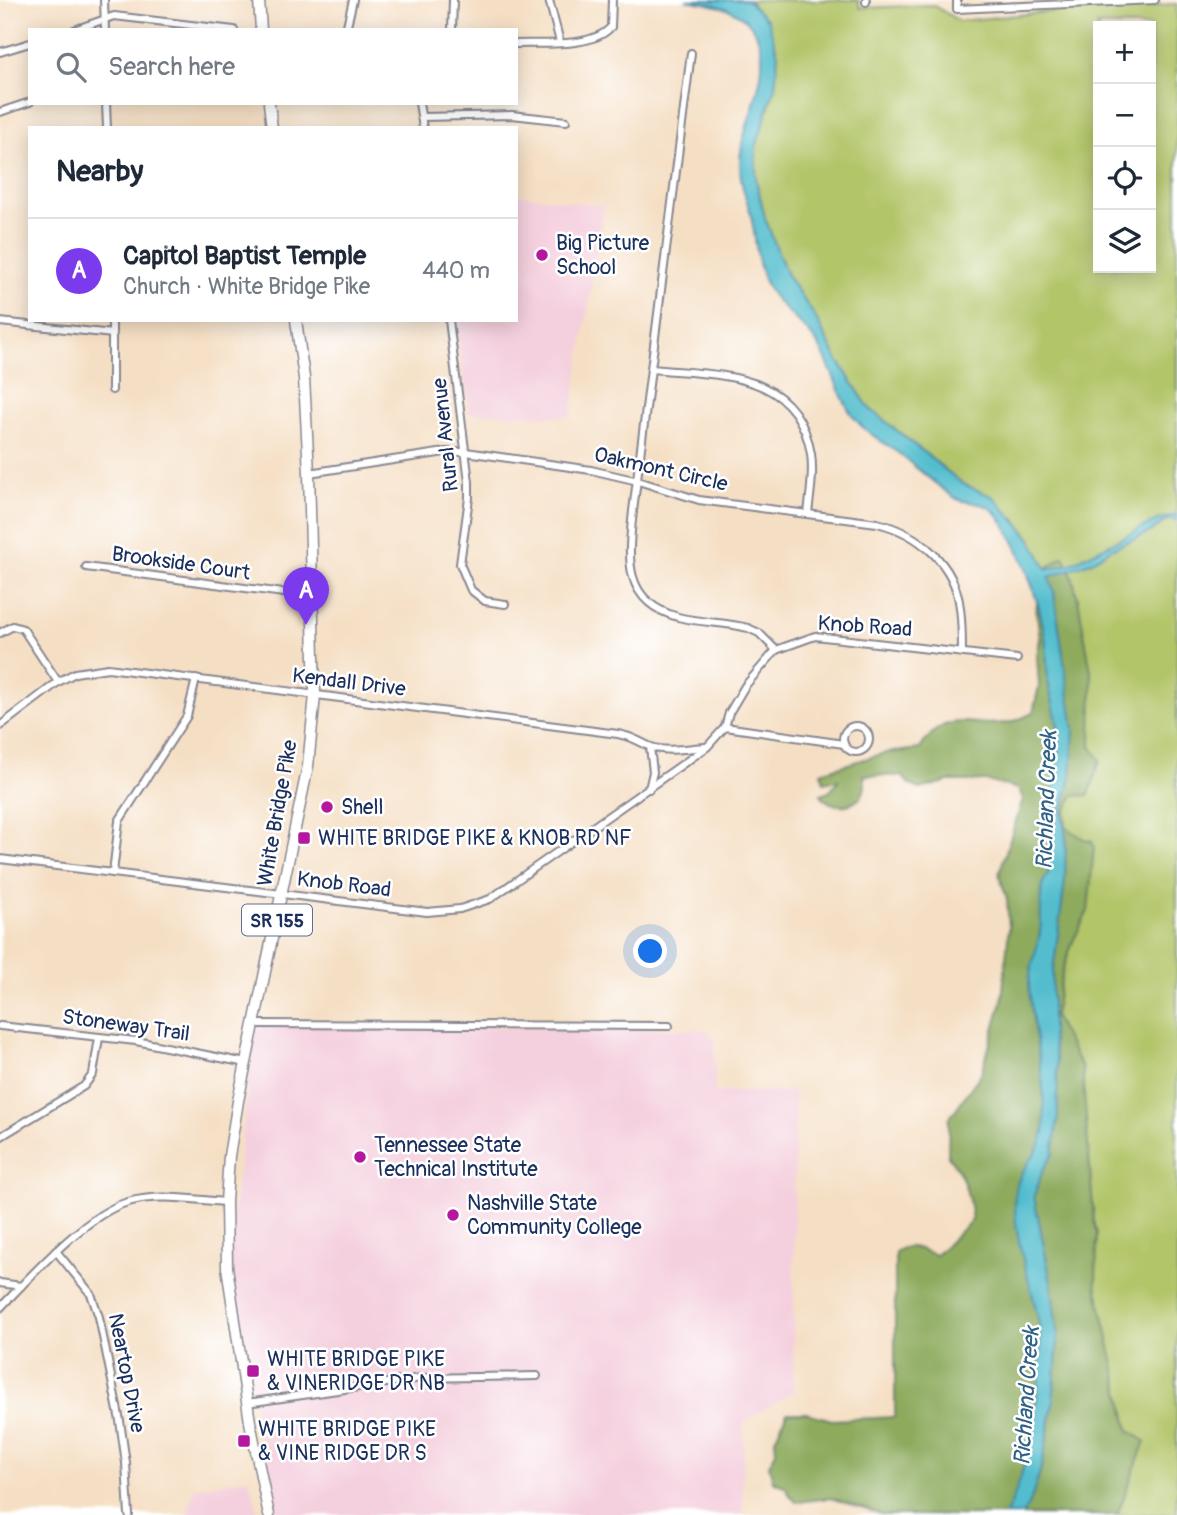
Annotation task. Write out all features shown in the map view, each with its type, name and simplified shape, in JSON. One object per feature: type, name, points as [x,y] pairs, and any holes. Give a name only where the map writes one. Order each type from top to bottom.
[{"type":"main road","points":[[259,0],[261,28]]},
{"type":"main road","points":[[269,105],[272,126]]},
{"type":"main road","name":"White Bridge Pike","points":[[268,1515],[247,1403],[227,1267],[226,1202],[229,1156],[246,1063],[308,766],[315,695],[309,473],[304,378],[296,322]]},
{"type":"street","points":[[104,0],[105,28]]},
{"type":"street","points":[[346,28],[353,0]]},
{"type":"street","points":[[452,28],[453,0]]},
{"type":"street","points":[[549,0],[560,42]]},
{"type":"street","points":[[518,44],[590,40],[604,35],[611,27],[612,0]]},
{"type":"street","points":[[957,0],[957,9],[1155,0]]},
{"type":"street","points":[[80,28],[114,16],[217,28]]},
{"type":"street","points":[[0,52],[28,44]]},
{"type":"street","points":[[691,53],[629,547],[629,566],[634,583],[649,605],[678,617],[748,628],[759,633],[776,650]]},
{"type":"street","points":[[0,113],[28,103]]},
{"type":"street","points":[[106,105],[107,126]]},
{"type":"street","points":[[419,105],[423,126]]},
{"type":"street","points":[[422,117],[512,116],[566,121]]},
{"type":"street","points":[[0,322],[113,334]]},
{"type":"street","points":[[112,322],[112,390]]},
{"type":"street","name":"Rural Avenue","points":[[449,322],[466,452],[469,498],[460,564],[471,590],[485,601],[505,604]]},
{"type":"street","points":[[652,369],[734,377],[763,385],[778,394],[788,404],[803,428],[811,453],[808,514]]},
{"type":"street","name":"Oakmont Circle","points":[[309,473],[445,452],[466,452],[591,470],[699,500],[877,523],[897,528],[922,542],[944,568],[956,590],[960,606],[962,652]]},
{"type":"street","name":"Brookside Court","points":[[86,568],[314,597]]},
{"type":"street","points":[[0,633],[13,626],[23,629],[58,682]]},
{"type":"street","name":"Knob Road","points":[[0,859],[427,912],[460,909],[490,899],[707,747],[725,727],[729,713],[745,686],[776,650],[814,636],[1017,659]]},
{"type":"street","name":"Kendall Drive","points":[[0,726],[58,682],[75,673],[108,668],[618,734],[635,737],[650,747],[672,750],[707,747]]},
{"type":"street","points":[[113,873],[119,821],[187,716],[196,679]]},
{"type":"street","points":[[725,727],[844,744],[851,750],[863,749],[869,741],[867,733],[861,727],[850,727],[844,734],[844,744]]},
{"type":"street","points":[[649,789],[653,772],[650,747]]},
{"type":"street","points":[[255,1024],[668,1027]]},
{"type":"street","name":"Stoneway Trail","points":[[0,1026],[136,1041],[246,1063]]},
{"type":"street","points":[[0,1137],[83,1086],[93,1074],[99,1038]]},
{"type":"street","points":[[0,1308],[56,1251],[106,1211],[129,1202],[166,1198],[226,1202]]},
{"type":"street","name":"Neartop Drive","points":[[56,1251],[91,1294],[99,1317],[122,1435],[128,1515]]},
{"type":"street","points":[[0,1283],[21,1286]]},
{"type":"street","points":[[247,1403],[421,1378],[537,1376]]},
{"type":"shaded area","points":[[518,194],[604,206],[571,417],[469,413],[456,322],[518,322]]},
{"type":"shaded area","points":[[255,1024],[706,1030],[715,1041],[715,1092],[795,1091],[793,1392],[744,1422],[742,1515],[277,1515],[227,1267]]},
{"type":"shaded area","points":[[249,1478],[258,1515],[188,1515],[194,1488]]},
{"type":"green space","points":[[747,0],[858,0],[860,8],[933,5],[959,21],[1057,11],[1177,4],[1177,1515],[1023,1515],[1052,1037],[1040,558],[1031,539],[1015,519],[963,484],[869,408],[787,275],[765,218],[756,180],[756,147],[775,87],[752,3]]},
{"type":"green space","points":[[1064,556],[1078,599],[1092,677],[1091,746],[1100,760],[1089,795],[1073,796],[1065,812],[1066,827],[1087,841],[1091,840],[1094,846],[1088,911],[1063,969],[1054,1016],[1082,1068],[1097,1234],[1096,1285],[1129,1431],[1145,1441],[1117,1515],[883,1515],[831,1498],[796,1502],[786,1487],[773,1481],[769,1465],[776,1452],[775,1439],[787,1413],[807,1413],[832,1420],[895,1417],[895,1253],[909,1247],[936,1255],[972,1220],[965,1186],[959,1171],[948,1156],[949,1119],[982,1072],[1002,1001],[1009,927],[1007,899],[999,874],[1023,799],[1019,789],[987,781],[949,781],[920,789],[910,785],[902,776],[864,775],[865,786],[859,799],[853,803],[839,805],[826,800],[821,794],[829,792],[838,780],[824,782],[821,772],[885,753],[920,749],[939,728],[949,724],[1007,723],[1033,713],[1039,686],[1037,655],[1040,639],[1036,607],[1048,567]]},
{"type":"water","points":[[686,0],[747,0],[768,21],[778,54],[775,87],[756,147],[756,180],[765,218],[787,275],[869,408],[963,484],[994,497],[1031,539],[1047,569],[1070,564],[1160,519],[1177,515],[1177,520],[1167,520],[1150,532],[1111,549],[1091,562],[1049,577],[1054,592],[1074,730],[1071,776],[1062,812],[1066,837],[1065,881],[1052,980],[1052,1037],[1057,1064],[1058,1119],[1053,1155],[1043,1170],[1034,1196],[1051,1282],[1058,1338],[1053,1404],[1042,1465],[1023,1515],[1005,1515],[1021,1477],[1033,1423],[1040,1343],[1036,1309],[1017,1230],[1015,1198],[1016,1187],[1039,1147],[1044,1130],[1043,1093],[1029,985],[1040,931],[1042,887],[1049,868],[1048,830],[1059,744],[1042,623],[1020,554],[1004,523],[995,512],[981,504],[955,498],[862,426],[846,406],[818,344],[771,293],[759,263],[740,171],[741,150],[762,71],[759,41],[754,30],[739,15],[719,6]]},
{"type":"place","name":"Big Picture School","points":[[542,255]]},
{"type":"place","name":"Capitol Baptist Temple","points":[[306,625]]},
{"type":"place","name":"Shell","points":[[327,807]]},
{"type":"place","name":"WHITE BRIDGE PIKE & KNOB RD NF","points":[[304,838]]},
{"type":"place","name":"Tennessee State Technical Institute","points":[[360,1157]]},
{"type":"place","name":"Nashville State Community College","points":[[453,1215]]},
{"type":"place","name":"WHITE BRIDGE PIKE & VINERIDGE DR NB","points":[[253,1371]]},
{"type":"place","name":"WHITE BRIDGE PIKE & VINE RIDGE DR S","points":[[244,1441]]},
{"type":"water label","name":"Richland Creek","points":[[1046,800]]},
{"type":"water label","name":"Richland Creek","points":[[1026,1396]]}]
